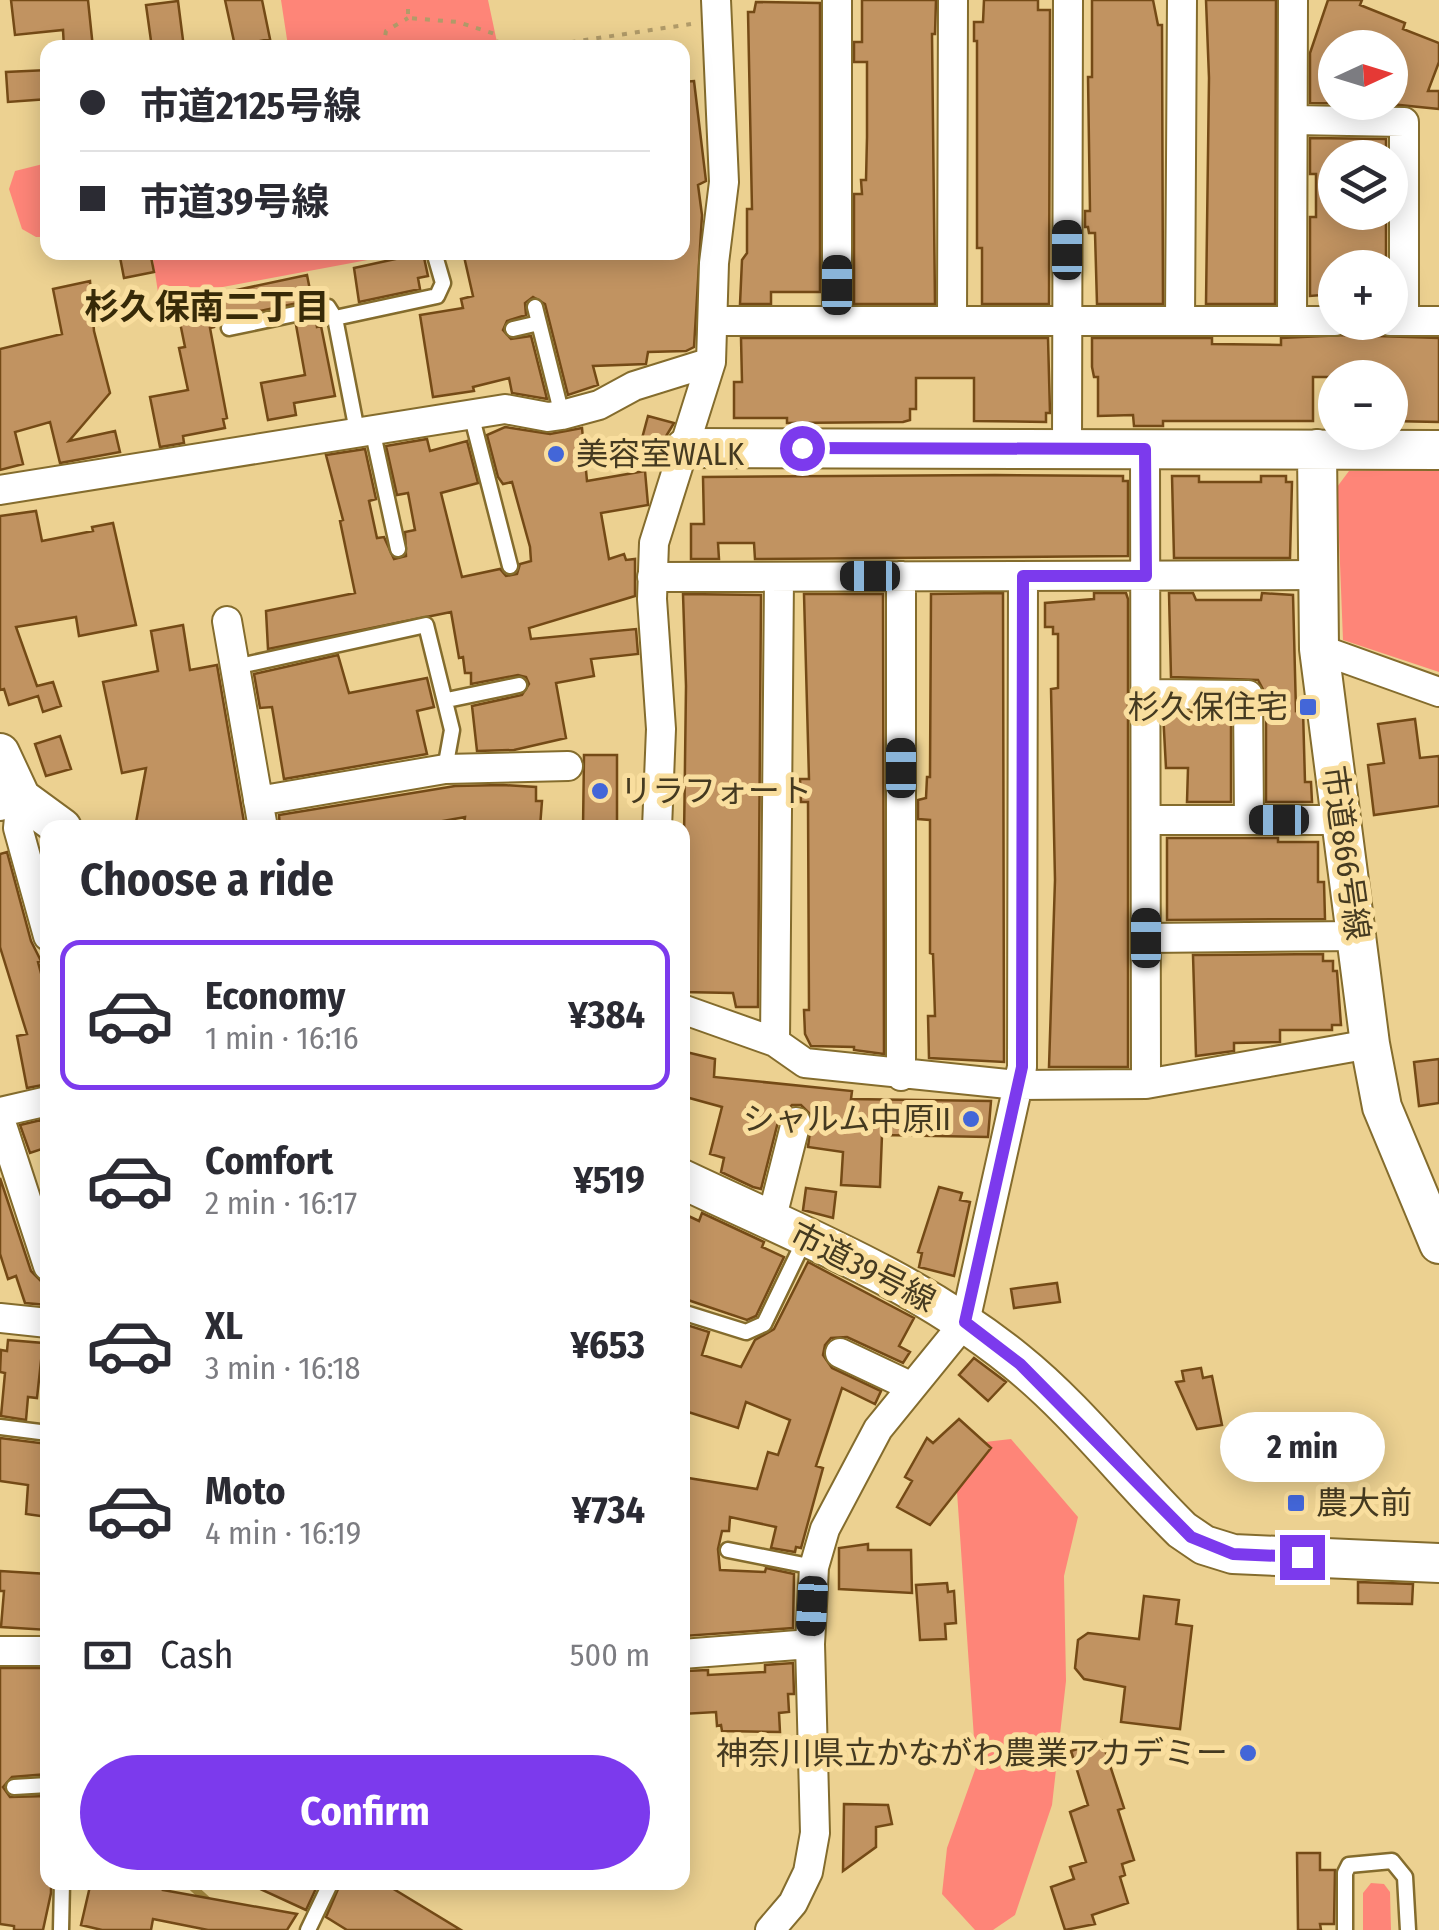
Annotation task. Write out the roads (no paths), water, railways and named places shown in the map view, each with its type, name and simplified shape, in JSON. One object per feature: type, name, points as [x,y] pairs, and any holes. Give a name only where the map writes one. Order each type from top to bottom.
[{"type":"street","points":[[837,0],[837,321]]},
{"type":"street","points":[[952,321],[953,0]]},
{"type":"street","points":[[1067,449],[1068,0]]},
{"type":"street","points":[[1180,320],[1182,0]]},
{"type":"street","points":[[1292,320],[1294,0]]},
{"type":"street","points":[[657,820],[660,681],[652,577],[654,542],[711,362],[714,263],[724,182],[717,10]]},
{"type":"street","points":[[1293,120],[1404,122],[1399,250]]},
{"type":"street","points":[[715,321],[1318,320]]},
{"type":"street","points":[[1408,320],[1439,320]]},
{"type":"street","points":[[0,490],[505,408],[548,417],[562,415],[599,405],[634,386],[711,362]]},
{"type":"street","points":[[684,448],[1439,450]]},
{"type":"street","points":[[1145,449],[1146,1084]]},
{"type":"street","name":"市道866号線","points":[[1317,449],[1319,649],[1370,1044],[1386,1121],[1439,1244]]},
{"type":"street","points":[[775,1042],[779,576]]},
{"type":"street","points":[[901,576],[901,1076]]},
{"type":"street","points":[[770,1930],[794,1903],[808,1872],[815,1832],[810,1644],[814,1567],[834,1512],[878,1429],[965,1322],[1022,1067],[1023,576]]},
{"type":"street","points":[[652,577],[1318,576]]},
{"type":"street","points":[[228,621],[261,814],[445,769],[568,766]]},
{"type":"street","points":[[1319,649],[1439,692]]},
{"type":"street","points":[[1146,694],[1248,695],[1249,820]]},
{"type":"street","points":[[0,753],[40,907]]},
{"type":"street","points":[[11,802],[46,820]]},
{"type":"street","points":[[1146,820],[1341,820]]},
{"type":"street","points":[[1146,938],[1358,936]]},
{"type":"street","points":[[690,1012],[775,1042],[806,1064],[1018,1085],[1146,1084],[1370,1044]]},
{"type":"street","points":[[40,1104],[0,1116],[40,1241]]},
{"type":"street","points":[[771,1221],[796,1122]]},
{"type":"street","name":"市道39号線","points":[[690,1183],[924,1295],[965,1322],[1020,1364],[1168,1516],[1204,1545],[1233,1554],[1439,1563]]},
{"type":"street","points":[[0,1318],[40,1322]]},
{"type":"street","points":[[840,1353],[910,1386]]},
{"type":"street","points":[[690,1653],[810,1644]]},
{"type":"street","points":[[0,1651],[40,1651]]},
{"type":"lane","points":[[335,318],[436,296],[443,283],[436,260]]},
{"type":"lane","points":[[229,328],[328,307],[335,318],[398,549]]},
{"type":"lane","points":[[536,307],[562,415]]},
{"type":"lane","points":[[513,329],[539,323]]},
{"type":"lane","points":[[471,414],[510,566]]},
{"type":"lane","points":[[236,667],[426,626],[452,730],[445,769]]},
{"type":"lane","points":[[447,700],[519,685]]},
{"type":"lane","points":[[690,1314],[746,1332],[764,1324],[806,1237]]},
{"type":"lane","points":[[0,1428],[40,1432]]},
{"type":"lane","points":[[728,1550],[814,1567]]},
{"type":"lane","points":[[14,1787],[40,1785]]},
{"type":"lane","points":[[1345,1930],[1345,1872],[1361,1861],[1392,1861],[1399,1866],[1408,1895],[1408,1930]]},
{"type":"lane","points":[[60,1930],[62,1890]]},
{"type":"lane","points":[[314,1928],[328,1890]]},
{"type":"waterway","points":[[196,1890],[210,1903]]},
{"type":"place","name":"美容室WALK","points":[[556,454]]},
{"type":"place","name":"杉久保住宅","points":[[1308,707]]},
{"type":"place","name":"リラフォート","points":[[600,791]]},
{"type":"place","name":"シャルム中原II","points":[[971,1119]]},
{"type":"place","name":"農大前","points":[[1296,1503]]},
{"type":"place","name":"神奈川県立かながわ農業アカデミー","points":[[1248,1753]]},
{"type":"district","name":"杉久保南二丁目","points":[[207,307]]}]
